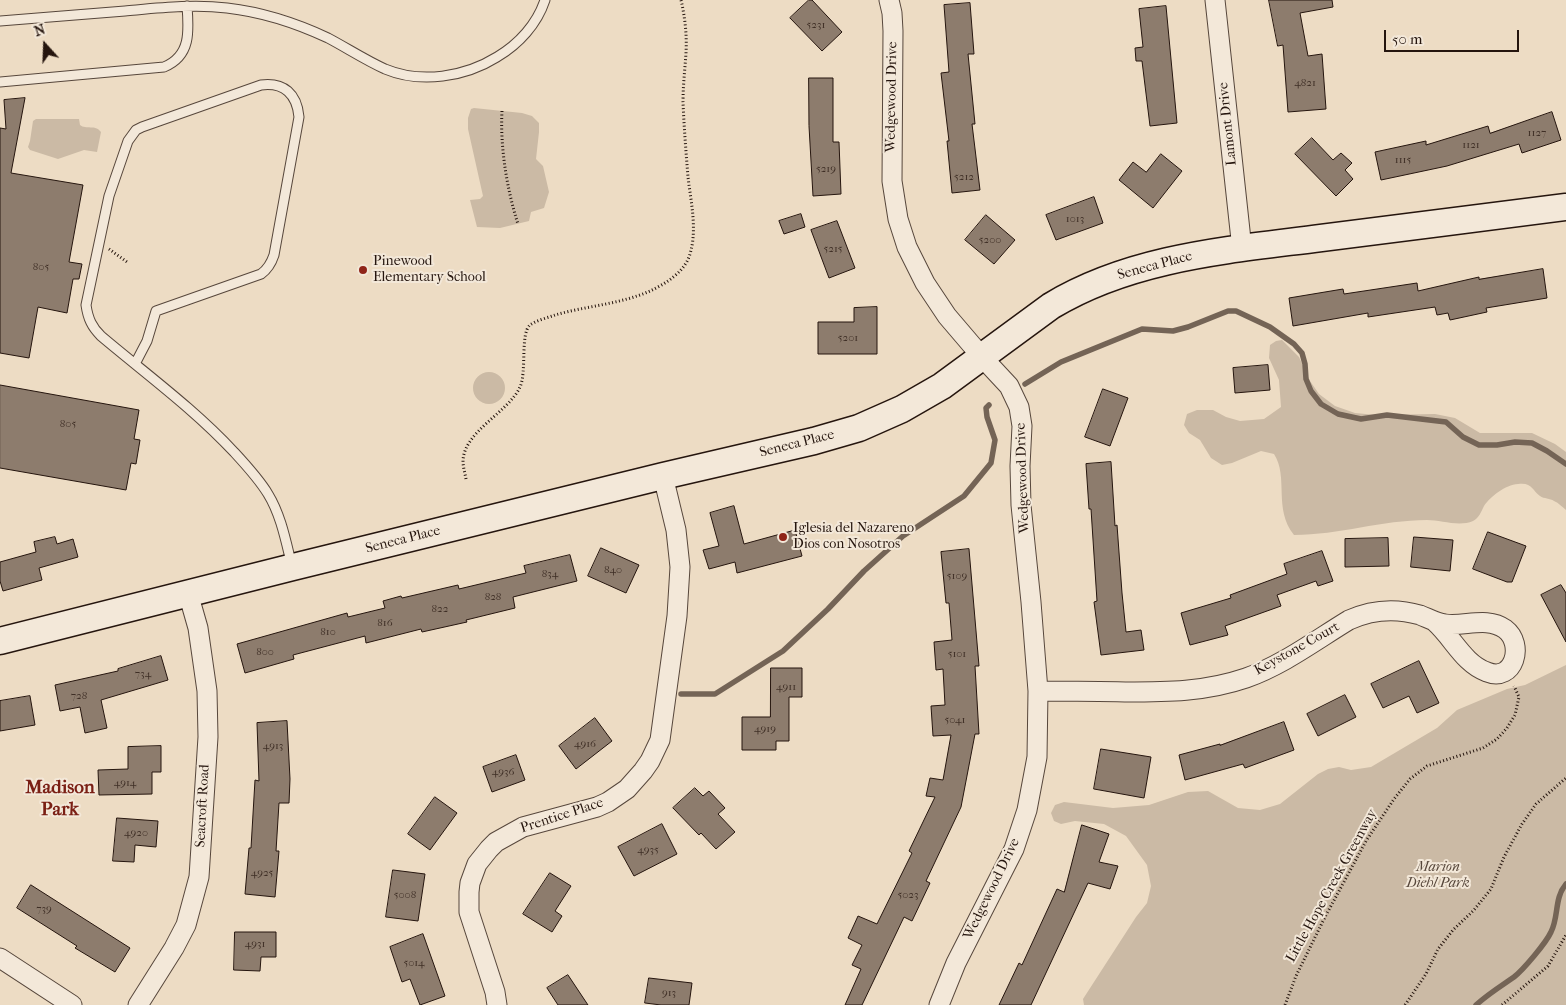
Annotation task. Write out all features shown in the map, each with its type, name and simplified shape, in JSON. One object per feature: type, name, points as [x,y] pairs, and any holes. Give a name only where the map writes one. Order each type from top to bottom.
[{"type":"street","name":"Wedgewood Drive","points":[[889,0],[893,31],[892,181],[898,219],[907,247],[925,283],[947,316],[1009,386],[1019,407],[1022,426],[1021,505],[1038,691],[1038,757],[1027,810],[1014,849],[956,963],[939,1005]]},
{"type":"street","name":"Lamont Drive","points":[[1215,0],[1242,249]]},
{"type":"street","name":"Seneca Place","points":[[0,641],[663,476],[814,441],[859,428],[902,409],[942,386],[1059,301],[1117,276],[1151,264],[1242,249],[1566,207]]},
{"type":"street","name":"Prentice Place","points":[[497,1005],[495,992],[469,912],[468,892],[477,864],[488,848],[523,827],[597,807],[608,802],[627,788],[643,772],[660,740],[677,616],[680,567],[676,530],[663,476]]},
{"type":"street","name":"Seacroft Road","points":[[138,1005],[174,948],[186,925],[199,877],[208,737],[207,691],[198,628],[188,593]]},
{"type":"street","name":"Keystone Court","points":[[1038,691],[1178,692],[1212,687],[1245,678],[1261,671],[1278,663],[1349,620],[1381,611],[1403,611],[1435,622],[1454,625],[1486,622],[1499,626],[1512,637],[1516,657],[1511,666],[1504,672],[1498,674],[1488,673],[1474,666],[1435,622]]},
{"type":"street","points":[[0,958],[72,1005]]},
{"type":"lane","points":[[0,21],[187,6],[226,8],[267,16],[322,36],[385,69],[423,77],[462,72],[482,65],[500,55],[516,43],[531,27],[546,0]]},
{"type":"lane","points":[[0,82],[164,67],[177,60],[184,48],[188,31],[187,6]]},
{"type":"lane","points":[[135,364],[147,341],[156,311],[261,274],[271,264],[276,246],[299,117],[296,104],[290,92],[277,85],[261,85],[136,130],[123,152],[109,196],[86,305],[88,319],[101,336],[219,436],[261,484],[269,495],[280,520],[293,567]]},
{"type":"path","points":[[466,480],[463,461],[466,449],[477,434],[517,394],[522,382],[525,338],[530,325],[539,320],[624,300],[650,291],[669,281],[683,267],[689,257],[693,232],[684,133],[683,100],[686,32],[681,0]]},
{"type":"path","points":[[502,111],[504,154],[513,208],[518,224]]},
{"type":"path","points":[[99,241],[127,262]]},
{"type":"path","name":"Little Hope Creek Greenway","points":[[1285,1005],[1296,976],[1325,917],[1366,842],[1394,799],[1410,779],[1427,766],[1483,748],[1497,739],[1507,728],[1515,715],[1518,698],[1515,688],[1504,672]]},
{"type":"path","points":[[1405,1005],[1426,974],[1438,949],[1491,889],[1504,857],[1522,824],[1536,804],[1566,778]]},
{"type":"path","points":[[1502,1005],[1548,966],[1566,936]]},
{"type":"green space","points":[[471,109],[522,113],[532,116],[539,123],[536,159],[543,166],[549,192],[544,208],[531,212],[529,221],[500,228],[477,227],[470,200],[480,199],[483,196],[468,129],[468,118]]},
{"type":"green space","points":[[36,119],[79,119],[80,125],[101,132],[97,152],[84,150],[58,159],[30,150],[28,147],[33,121]]},
{"type":"green space","points":[[1282,340],[1299,357],[1310,381],[1319,394],[1335,406],[1355,413],[1376,415],[1435,414],[1455,418],[1480,433],[1532,433],[1555,444],[1566,452],[1566,510],[1551,499],[1540,496],[1529,485],[1518,484],[1508,486],[1490,498],[1480,515],[1468,523],[1427,520],[1394,522],[1327,533],[1294,535],[1284,515],[1280,473],[1274,454],[1261,451],[1222,465],[1211,458],[1200,440],[1189,433],[1184,425],[1187,414],[1197,410],[1213,410],[1226,417],[1240,421],[1264,419],[1281,407],[1279,380],[1269,358],[1270,345]]},
{"type":"green space","points":[[489,372],[501,376],[505,388],[501,400],[489,404],[477,400],[473,388],[477,376]]},
{"type":"green space","name":"Marion Diehl Park","points":[[1566,665],[1566,1005],[1084,1005],[1083,999],[1147,903],[1151,886],[1147,865],[1126,836],[1104,824],[1075,821],[1061,824],[1054,821],[1051,813],[1055,805],[1064,802],[1113,808],[1149,805],[1188,792],[1208,791],[1238,808],[1260,810],[1280,804],[1318,774],[1328,769],[1339,767],[1351,770],[1371,767],[1437,728],[1457,710],[1507,689],[1525,685]]},
{"type":"building","points":[[809,0],[812,0],[842,32],[822,51],[790,18]]},
{"type":"building","points":[[1269,0],[1332,0],[1333,7],[1300,13],[1308,56],[1322,54],[1326,109],[1288,112],[1283,45],[1278,46]]},
{"type":"building","points":[[970,3],[974,54],[968,54],[975,124],[972,124],[980,190],[952,193],[947,141],[949,141],[941,73],[949,72],[944,5]]},
{"type":"building","points":[[1166,6],[1177,123],[1150,126],[1142,61],[1136,61],[1135,48],[1143,47],[1139,9]]},
{"type":"building","points":[[809,78],[833,78],[833,142],[839,142],[841,194],[813,196],[809,126]]},
{"type":"building","points":[[25,98],[11,173],[83,185],[69,262],[82,264],[79,279],[73,279],[67,313],[38,307],[29,358],[0,353],[0,128],[6,129],[4,100]]},
{"type":"building","points":[[1552,112],[1561,140],[1522,153],[1519,144],[1447,166],[1381,180],[1375,152],[1426,141],[1426,145],[1488,126],[1490,133]]},
{"type":"building","points":[[1312,138],[1333,160],[1341,153],[1352,163],[1345,170],[1353,179],[1336,196],[1295,154]]},
{"type":"building","points":[[1161,154],[1182,171],[1153,208],[1119,180],[1133,162],[1146,172]]},
{"type":"building","points":[[1094,197],[1103,223],[1056,240],[1046,215]]},
{"type":"building","points":[[801,214],[805,227],[784,234],[779,221]]},
{"type":"building","points":[[986,215],[1015,240],[994,264],[965,240]]},
{"type":"building","points":[[837,221],[855,268],[829,278],[811,230]]},
{"type":"building","points":[[1543,269],[1547,298],[1486,308],[1487,312],[1450,320],[1448,313],[1437,315],[1435,307],[1368,317],[1368,313],[1293,326],[1289,298],[1343,289],[1344,294],[1417,283],[1418,291],[1479,277],[1479,279]]},
{"type":"building","points":[[877,307],[877,354],[818,354],[818,322],[854,322],[854,308]]},
{"type":"building","points":[[1268,365],[1270,390],[1235,393],[1233,368]]},
{"type":"building","points":[[0,385],[139,410],[134,439],[140,440],[136,464],[131,463],[126,490],[0,468]]},
{"type":"building","points":[[1103,389],[1128,398],[1110,446],[1085,437]]},
{"type":"building","points":[[1111,462],[1115,526],[1117,525],[1126,632],[1141,630],[1144,650],[1101,655],[1094,602],[1097,601],[1086,464]]},
{"type":"building","name":"Iglesia del Nazareno Dios con Nosotros","points":[[734,506],[744,544],[795,530],[802,556],[737,573],[735,562],[709,569],[703,550],[719,546],[710,513]]},
{"type":"building","points":[[1488,532],[1526,546],[1512,582],[1507,582],[1473,569]]},
{"type":"building","points":[[55,537],[57,544],[73,539],[78,557],[39,568],[42,580],[3,591],[0,581],[0,562],[36,552],[34,542]]},
{"type":"building","points":[[1414,537],[1453,540],[1450,571],[1411,567]]},
{"type":"building","points":[[1388,538],[1389,566],[1345,567],[1345,539]]},
{"type":"building","points":[[601,548],[639,565],[626,593],[588,576]]},
{"type":"building","points":[[969,549],[979,666],[975,666],[979,734],[975,734],[961,807],[926,881],[930,883],[912,921],[904,917],[862,1005],[845,1005],[861,969],[852,965],[862,945],[848,938],[858,916],[877,924],[912,853],[909,851],[935,797],[926,796],[930,778],[943,780],[951,735],[933,736],[931,706],[945,705],[943,669],[936,670],[934,642],[952,640],[949,603],[946,603],[941,552]]},
{"type":"building","points":[[1322,551],[1333,581],[1318,586],[1316,581],[1277,595],[1281,606],[1225,626],[1228,635],[1190,645],[1181,613],[1231,598],[1230,595],[1287,574],[1284,564]]},
{"type":"building","points":[[570,555],[577,581],[513,597],[515,608],[466,620],[467,622],[422,632],[421,629],[366,643],[365,636],[293,655],[294,659],[245,673],[237,644],[347,613],[348,617],[385,608],[383,601],[401,596],[402,598],[458,585],[459,589],[526,573],[524,566]]},
{"type":"building","points":[[1561,585],[1566,593],[1566,642],[1541,595]]},
{"type":"building","points":[[161,656],[168,680],[101,700],[107,728],[85,733],[80,707],[60,711],[55,685],[118,671],[118,669]]},
{"type":"building","points":[[1419,661],[1439,703],[1417,713],[1409,696],[1383,708],[1371,684]]},
{"type":"building","points":[[771,668],[802,668],[802,697],[789,697],[789,741],[776,741],[776,750],[742,750],[742,717],[770,717]]},
{"type":"building","points":[[1345,695],[1356,717],[1318,736],[1307,714]]},
{"type":"building","points":[[30,696],[35,725],[0,731],[0,701]]},
{"type":"building","points":[[595,718],[612,741],[576,769],[559,746]]},
{"type":"building","points":[[287,721],[290,779],[289,803],[279,803],[276,851],[279,851],[275,897],[245,894],[249,848],[251,848],[255,780],[259,781],[257,723]]},
{"type":"building","points":[[1284,722],[1294,750],[1245,768],[1243,764],[1185,780],[1179,755],[1220,745]]},
{"type":"building","points":[[161,746],[161,772],[152,772],[152,794],[99,795],[98,770],[128,769],[128,747]]},
{"type":"building","points":[[1101,749],[1151,757],[1144,798],[1094,789]]},
{"type":"building","points":[[516,755],[525,780],[492,792],[483,767]]},
{"type":"building","points":[[695,788],[703,796],[709,791],[725,808],[718,814],[735,832],[716,849],[701,833],[699,835],[673,808]]},
{"type":"building","points":[[435,797],[457,813],[430,850],[408,834]]},
{"type":"building","points":[[117,818],[158,821],[156,847],[135,845],[134,862],[113,861]]},
{"type":"building","points":[[662,824],[677,854],[634,876],[618,847]]},
{"type":"building","points":[[1082,825],[1109,834],[1099,862],[1118,866],[1110,889],[1088,883],[1031,1005],[999,1005],[1019,963],[1022,965],[1057,889],[1064,892]]},
{"type":"building","points":[[393,870],[425,874],[418,921],[386,917]]},
{"type":"building","points":[[550,873],[571,886],[555,911],[562,916],[552,932],[523,914]]},
{"type":"building","points":[[31,885],[130,948],[115,972],[75,948],[77,946],[17,908]]},
{"type":"building","points":[[235,932],[276,932],[276,957],[261,957],[260,971],[234,970]]},
{"type":"building","points":[[423,934],[445,996],[420,1005],[410,979],[402,982],[390,947]]},
{"type":"building","points":[[568,975],[588,1005],[558,1005],[547,988]]},
{"type":"building","points":[[649,978],[692,983],[689,1005],[645,1003]]},
{"type":"waterway","points":[[1025,384],[1061,362],[1142,329],[1173,331],[1228,311],[1236,311],[1270,327],[1294,344],[1302,353],[1306,379],[1311,391],[1321,404],[1338,414],[1361,419],[1387,415],[1446,422],[1463,437],[1479,445],[1515,442],[1532,443],[1566,464]]},
{"type":"waterway","points":[[681,694],[715,694],[783,651],[828,609],[864,571],[903,536],[964,496],[991,463],[995,440],[987,417],[986,408],[989,405]]},
{"type":"waterway","points":[[1476,1005],[1518,974],[1544,943],[1551,932],[1558,901],[1566,884]]},
{"type":"place","name":"Pinewood Elementary School","points":[[363,270]]},
{"type":"place","name":"Iglesia del Nazareno Dios con Nosotros","points":[[783,537]]},
{"type":"district","name":"Madison Park","points":[[60,799]]}]
